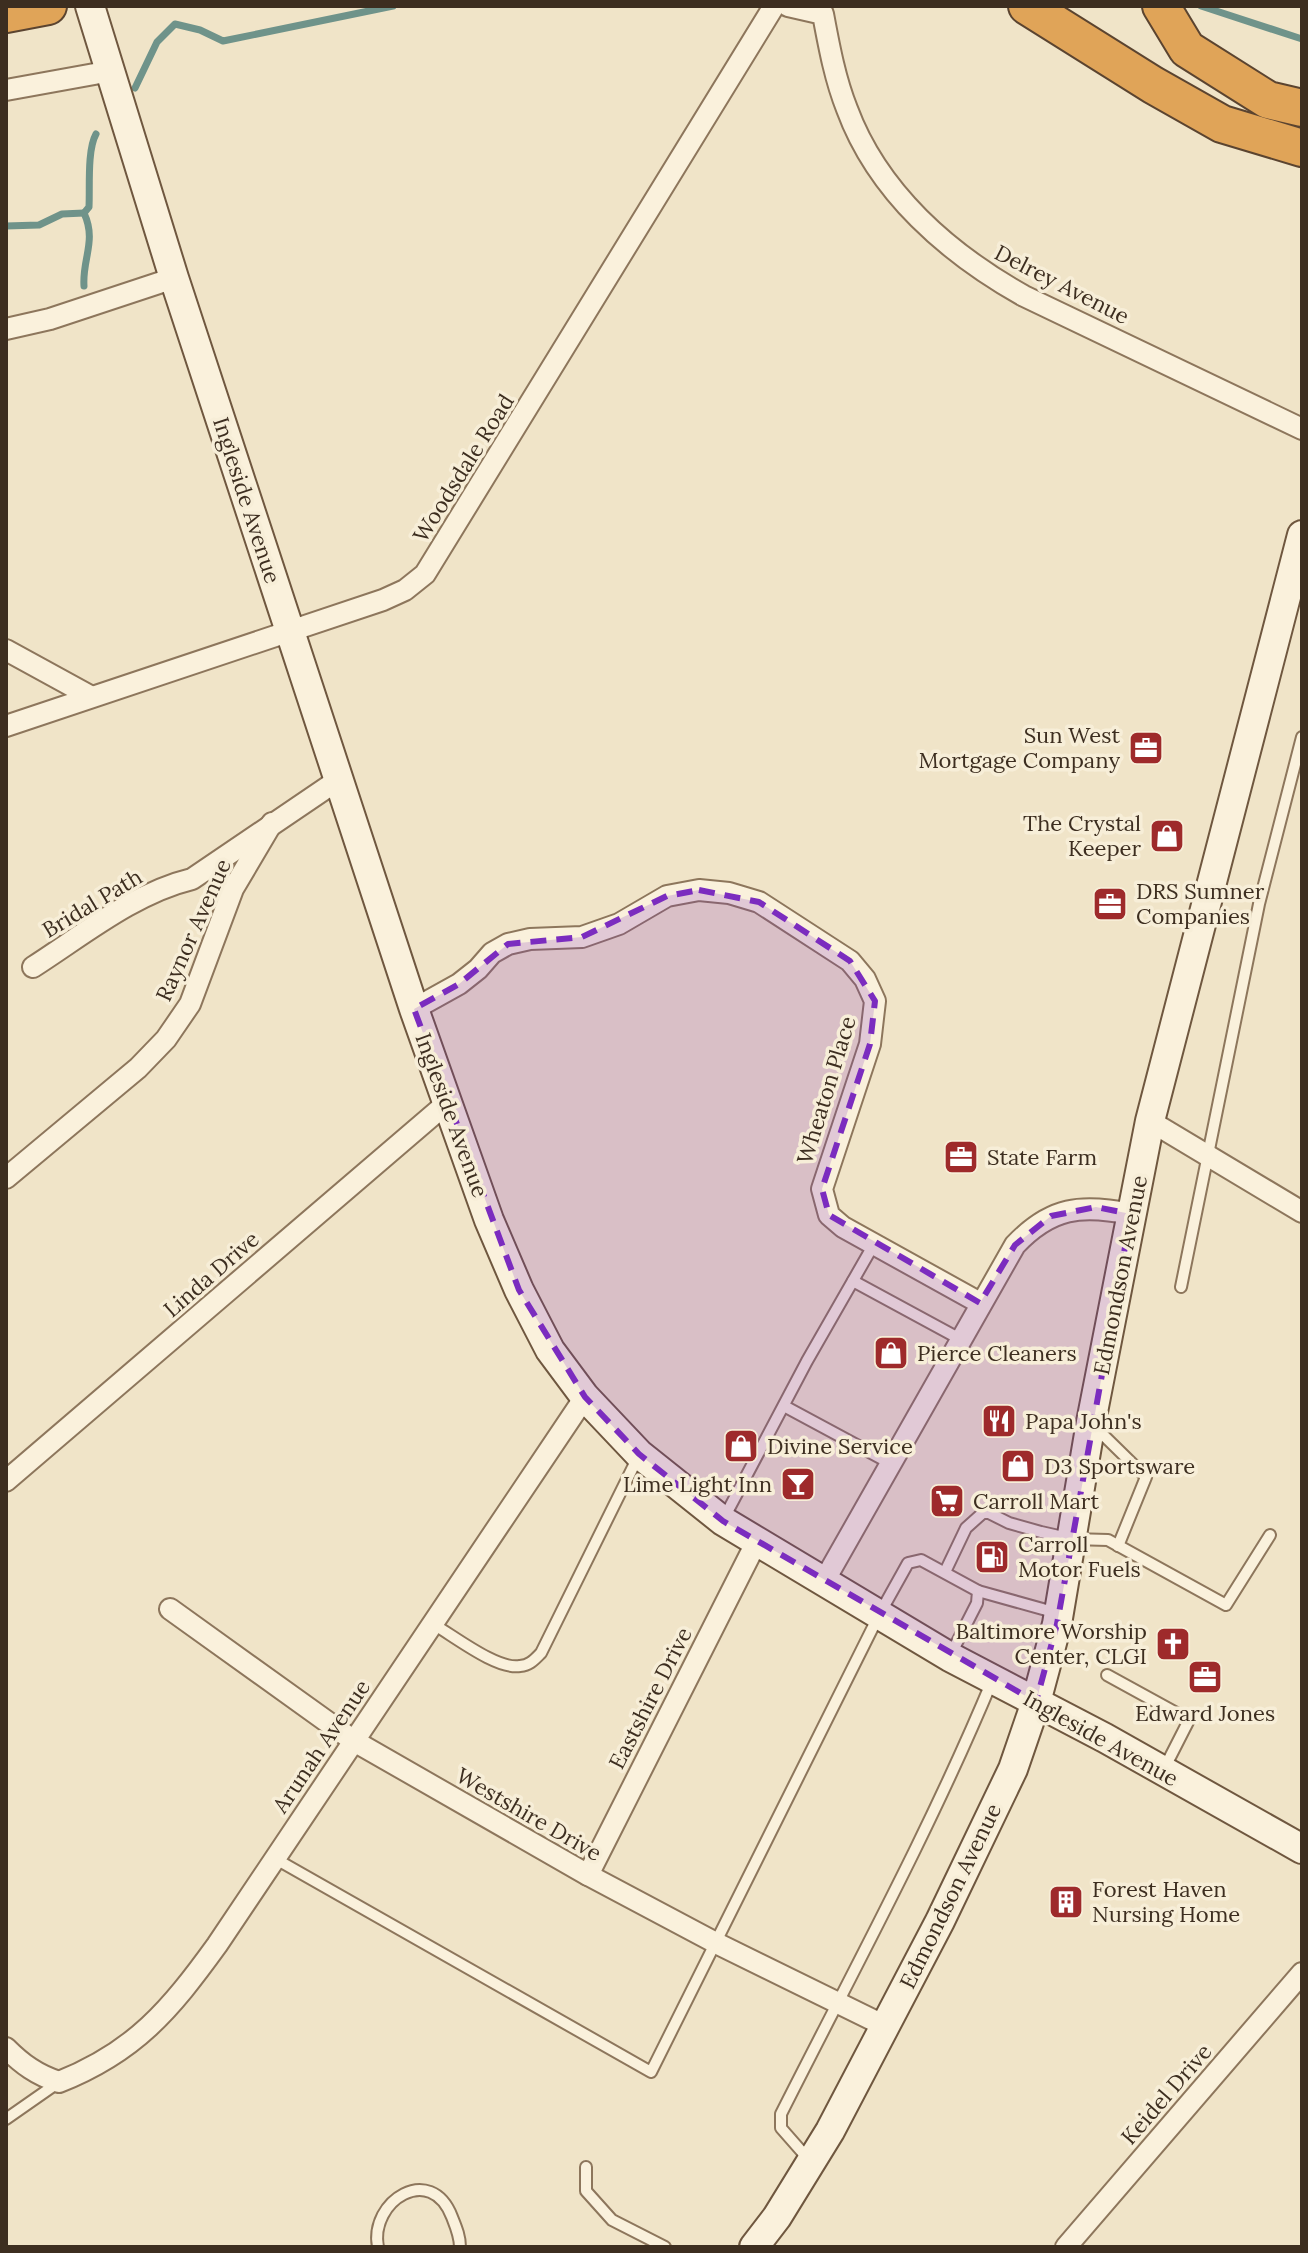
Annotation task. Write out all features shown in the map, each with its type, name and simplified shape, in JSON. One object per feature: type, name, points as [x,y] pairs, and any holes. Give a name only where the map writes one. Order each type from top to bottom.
[{"type":"highway","points":[[1027,6],[1222,124],[1302,148]]},
{"type":"highway","points":[[1161,6],[1187,49],[1268,100],[1302,108]]},
{"type":"main road","name":"Ingleside Avenue","points":[[90,6],[174,278],[414,1009],[489,1220],[519,1290],[550,1350],[585,1397],[639,1454],[723,1521],[756,1543],[950,1657],[1302,1849]]},
{"type":"main road","name":"Edmondson Avenue","points":[[754,2247],[811,2163],[940,1921],[1013,1769],[1036,1702],[1059,1613],[1091,1422],[1150,1121],[1302,535]]},
{"type":"street","name":"Woodsdale Road","points":[[6,726],[383,600],[405,590],[425,574],[774,6]]},
{"type":"street","name":"Delrey Avenue","points":[[788,6],[823,14],[847,111],[864,146],[915,216],[951,249],[983,273],[1024,296],[1302,429]]},
{"type":"street","points":[[6,90],[111,71]]},
{"type":"street","points":[[6,329],[50,319],[174,278]]},
{"type":"street","points":[[6,650],[90,696]]},
{"type":"street","name":"Bridal Path","points":[[33,967],[144,896],[169,884],[192,879],[338,780]]},
{"type":"street","name":"Raynor Avenue","points":[[6,1178],[138,1068],[166,1039],[190,1004],[233,889],[272,823]]},
{"type":"street","name":"Wheaton Place","points":[[414,1009],[459,984],[492,953],[508,944],[530,939],[582,937],[619,924],[667,896],[699,890],[729,893],[759,902],[850,961],[865,979],[875,1001],[870,1044],[822,1189],[829,1215],[843,1227],[980,1303]]},
{"type":"street","name":"Linda Drive","points":[[8,1475],[447,1103]]},
{"type":"street","points":[[1150,1121],[1302,1212]]},
{"type":"street","points":[[823,1583],[1015,1245],[1030,1229],[1051,1216],[1096,1207],[1131,1214]]},
{"type":"street","name":"Arunah Avenue","points":[[50,2080],[111,2058],[153,2025],[201,1967],[585,1397]]},
{"type":"street","name":"Eastshire Drive","points":[[588,1875],[756,1543]]},
{"type":"street","name":"Westshire Drive","points":[[170,1609],[354,1741],[588,1875],[716,1943],[885,2026]]},
{"type":"street","name":"Keidel Drive","points":[[1066,2247],[1302,1973]]},
{"type":"street","points":[[6,2048],[25,2066],[50,2080]]},
{"type":"lane","points":[[1181,1287],[1259,904],[1302,737]]},
{"type":"lane","points":[[723,1521],[874,1244]]},
{"type":"lane","points":[[853,1281],[960,1339]]},
{"type":"lane","points":[[784,1406],[890,1463]]},
{"type":"lane","points":[[1091,1422],[1146,1477],[1118,1546]]},
{"type":"lane","points":[[433,1624],[499,1663],[516,1667],[531,1664],[541,1653],[639,1454]]},
{"type":"lane","points":[[945,1572],[966,1528],[985,1511],[1009,1523],[1072,1539],[1108,1540],[1226,1605],[1270,1535]]},
{"type":"lane","points":[[274,1858],[651,2072],[879,1615],[908,1563],[921,1560],[978,1591],[1059,1613]]},
{"type":"lane","points":[[950,1657],[977,1603],[978,1591]]},
{"type":"lane","points":[[1107,1675],[1189,1720],[1163,1771]]},
{"type":"lane","points":[[811,2163],[781,2128],[781,2114],[916,1849],[993,1680]]},
{"type":"lane","name":"Arunah Avenue","points":[[6,2119],[50,2080]]},
{"type":"lane","points":[[586,2167],[586,2191],[612,2220],[665,2247]]},
{"type":"lane","points":[[378,2247],[379,2220],[392,2202],[406,2193],[423,2189],[439,2194],[449,2207],[460,2247]]},
{"type":"highlighted area","points":[[699,890],[759,902],[850,961],[875,1001],[870,1044],[822,1189],[829,1215],[980,1303],[1015,1245],[1051,1216],[1096,1207],[1131,1214],[1057,1624],[1036,1702],[723,1521],[639,1454],[585,1397],[519,1290],[414,1009],[459,984],[508,944],[582,937],[667,896]]},
{"type":"waterway","points":[[135,88],[157,42],[175,24],[200,30],[223,41],[393,6]]},
{"type":"waterway","points":[[1201,6],[1302,39]]},
{"type":"waterway","points":[[84,286],[89,241],[84,213],[89,207],[90,159],[96,134]]},
{"type":"waterway","points":[[6,226],[39,225],[62,214],[84,213]]},
{"type":"place","name":"Sun West Mortgage Company","points":[[1146,748]]},
{"type":"place","name":"The Crystal Keeper","points":[[1167,836]]},
{"type":"place","name":"DRS Sumner Companies","points":[[1110,904]]},
{"type":"place","name":"State Farm","points":[[961,1157]]},
{"type":"place","name":"Pierce Cleaners","points":[[891,1353]]},
{"type":"place","name":"Papa John's","points":[[999,1421]]},
{"type":"place","name":"Divine Service","points":[[741,1446]]},
{"type":"place","name":"D3 Sportsware","points":[[1018,1466]]},
{"type":"place","name":"Lime Light Inn","points":[[798,1484]]},
{"type":"place","name":"Carroll Mart","points":[[947,1501]]},
{"type":"place","name":"Carroll Motor Fuels","points":[[992,1557]]},
{"type":"place","name":"Baltimore Worship Center, CLGI","points":[[1173,1644]]},
{"type":"place","name":"Edward Jones","points":[[1205,1677]]},
{"type":"place","name":"Forest Haven Nursing Home","points":[[1066,1902]]}]
